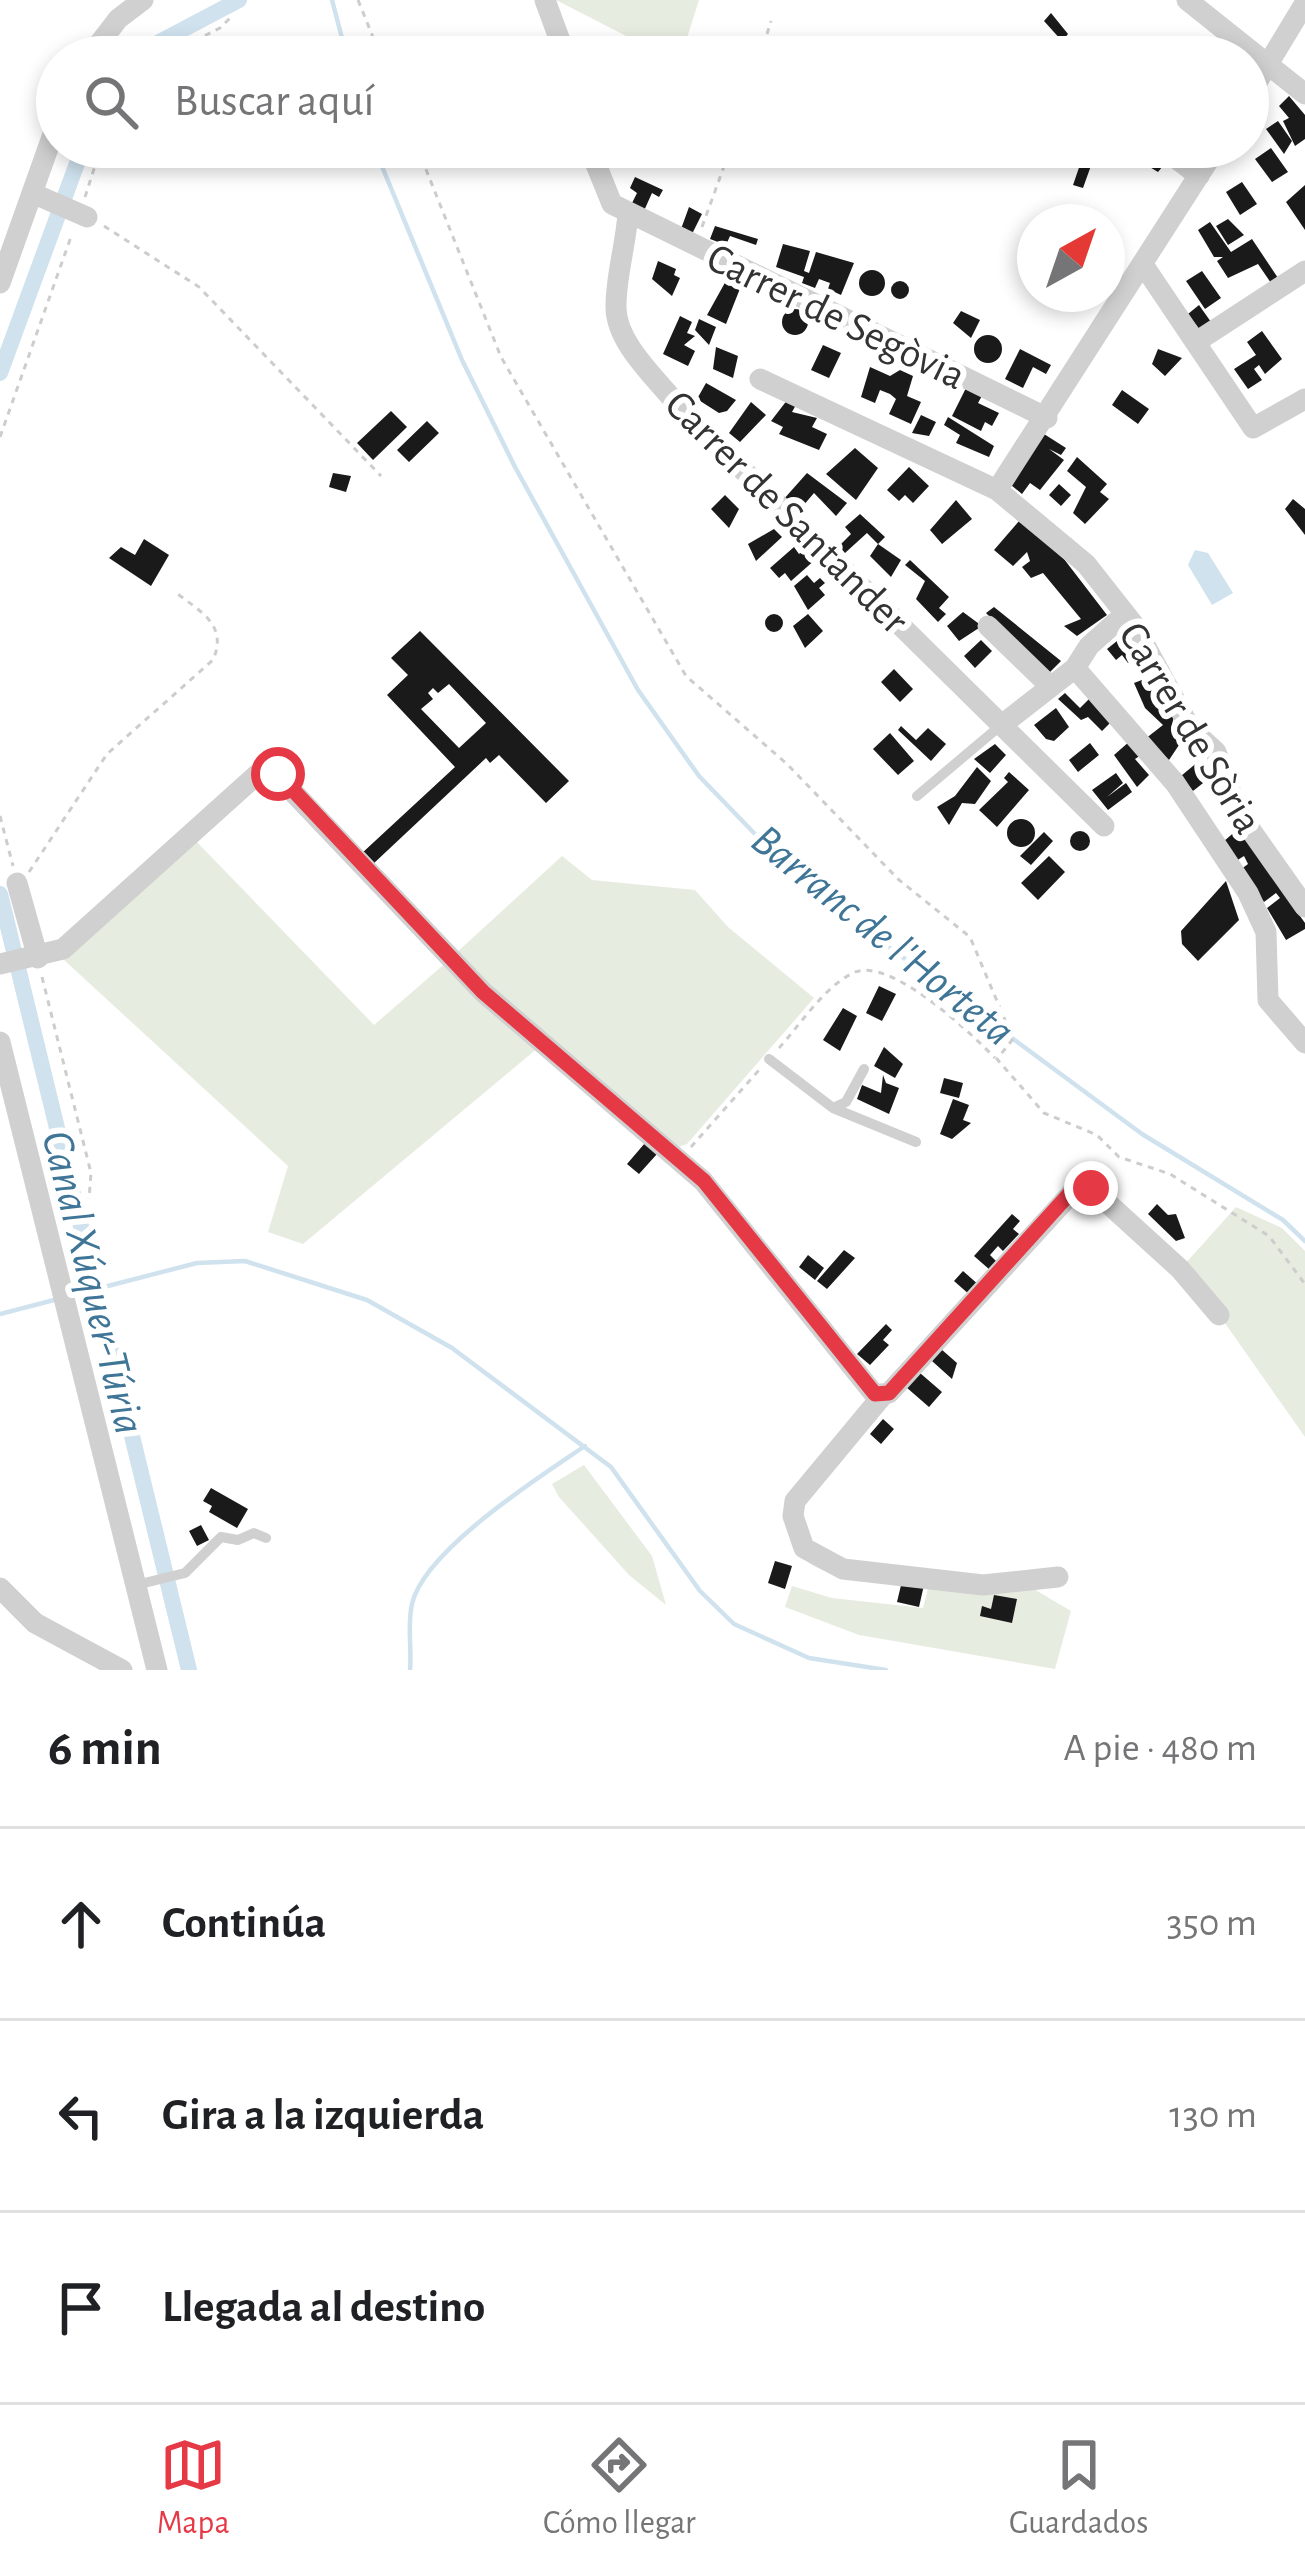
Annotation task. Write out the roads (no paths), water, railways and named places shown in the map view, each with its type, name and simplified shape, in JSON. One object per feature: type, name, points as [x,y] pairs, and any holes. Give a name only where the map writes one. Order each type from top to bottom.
[{"type":"street","points":[[105,36],[143,0]]},
{"type":"street","points":[[545,0],[558,36]]},
{"type":"street","points":[[1187,0],[1232,36]]},
{"type":"street","points":[[1269,63],[1305,3]]},
{"type":"street","points":[[1269,66],[1305,94]]},
{"type":"street","points":[[0,283],[40,197],[47,168]]},
{"type":"street","points":[[597,168],[612,204],[628,213]]},
{"type":"street","points":[[1189,168],[1199,176]]},
{"type":"street","points":[[997,490],[1204,168]]},
{"type":"street","points":[[40,197],[80,213]]},
{"type":"street","name":"Carrer de Segòvia","points":[[628,213],[1047,418]]},
{"type":"street","name":"Carrer de Santander","points":[[628,213],[616,307],[629,343],[680,408],[1104,826]]},
{"type":"street","points":[[1144,266],[1253,428],[1305,399]]},
{"type":"street","points":[[1196,341],[1305,271]]},
{"type":"street","name":"Carrer de Sòria","points":[[760,379],[997,490],[1086,564],[1125,614],[1190,728],[1216,752],[1238,812],[1305,907]]},
{"type":"street","points":[[1003,724],[1075,668],[1089,646],[1125,614]]},
{"type":"street","points":[[988,626],[1051,687]]},
{"type":"street","points":[[1075,668],[1175,783],[1248,893],[1266,932],[1268,1000],[1305,1043]]},
{"type":"street","points":[[0,964],[63,949],[261,771],[273,771],[483,992],[704,1181],[868,1388],[883,1395]]},
{"type":"street","points":[[18,886],[34,958]]},
{"type":"street","points":[[0,1042],[60,1282],[144,1583],[157,1670]]},
{"type":"street","points":[[1058,1577],[983,1585],[843,1569],[804,1548],[793,1516],[795,1501],[883,1395],[1079,1185],[1091,1188],[1180,1269],[1219,1315]]},
{"type":"street","points":[[0,1588],[35,1623],[122,1670]]},
{"type":"lane","points":[[917,796],[1003,724]]},
{"type":"lane","points":[[770,1059],[833,1108],[916,1142]]},
{"type":"lane","points":[[833,1108],[846,1102],[864,1069]]},
{"type":"lane","points":[[144,1583],[185,1573],[221,1537],[238,1540],[254,1533],[266,1538]]},
{"type":"water","points":[[1195,550],[1208,553],[1233,593],[1212,605],[1188,565]]},
{"type":"waterway","name":"Canal Xúquer-Túria","points":[[171,36],[239,0]]},
{"type":"waterway","name":"Barranc de l'Horteta","points":[[332,0],[341,36]]},
{"type":"waterway","name":"Canal Xúquer-Túria","points":[[0,373],[75,168]]},
{"type":"waterway","name":"Barranc de l'Horteta","points":[[383,168],[462,360],[515,467],[638,690],[699,776],[781,861],[859,925],[1142,1134],[1283,1220],[1305,1241]]},
{"type":"waterway","name":"Canal Xúquer-Túria","points":[[0,894],[189,1670]]},
{"type":"waterway","points":[[69,1296],[197,1263],[245,1261],[367,1300],[452,1348],[611,1467],[700,1591],[734,1624],[809,1658],[886,1670]]},
{"type":"waterway","points":[[0,1314],[58,1299]]},
{"type":"waterway","points":[[410,1670],[412,1604],[438,1561],[487,1516],[585,1446]]}]
